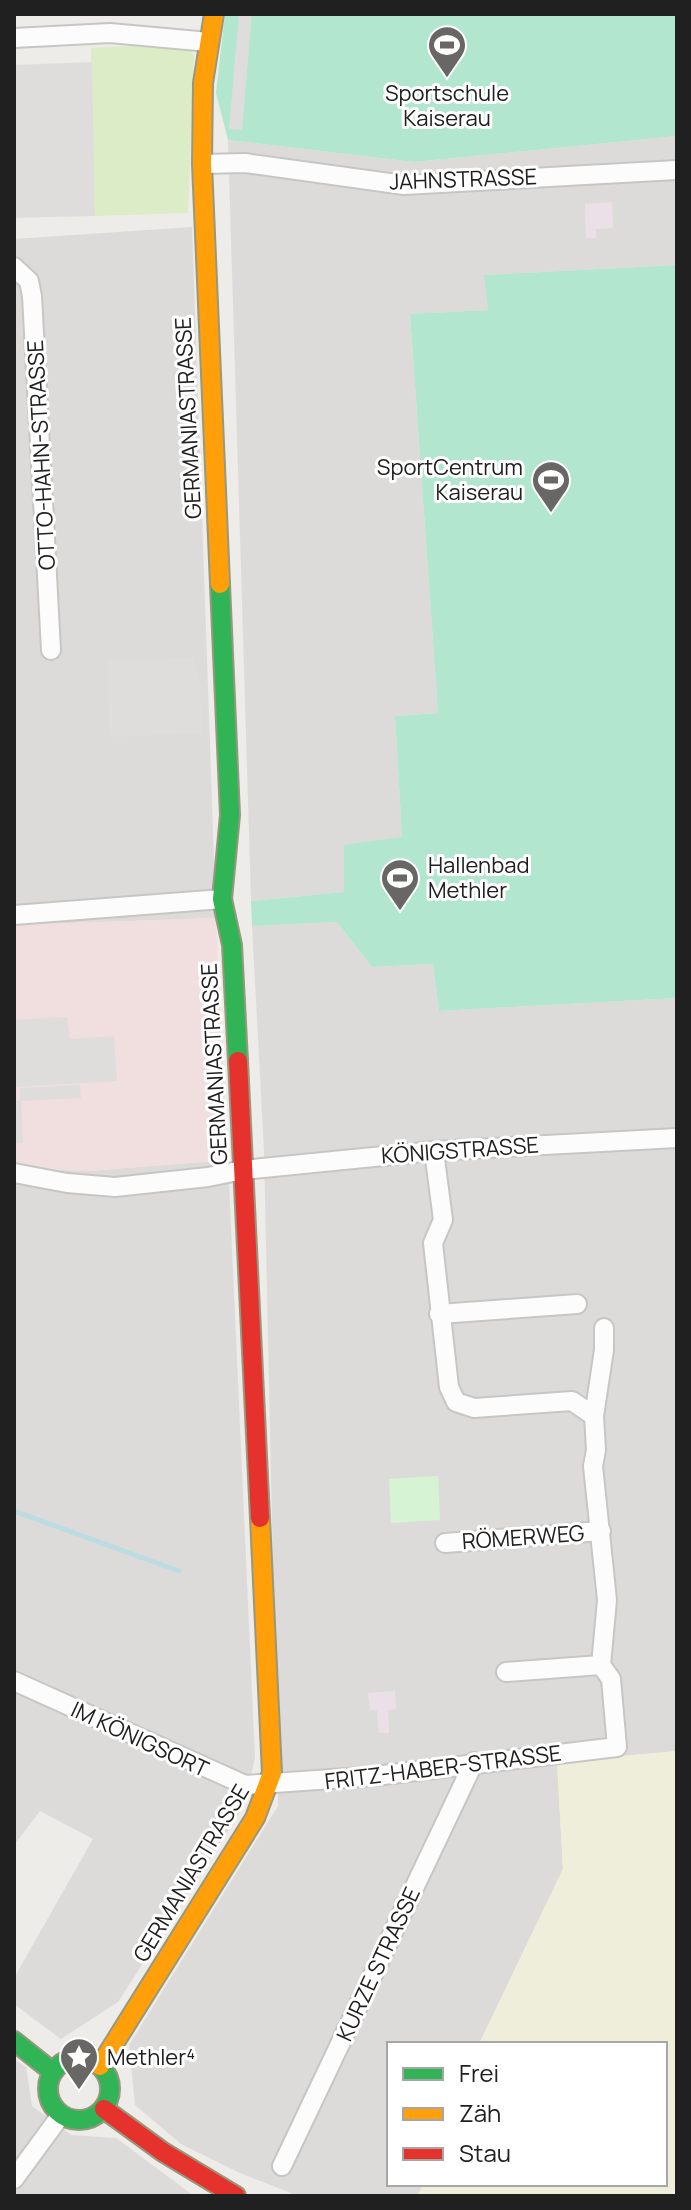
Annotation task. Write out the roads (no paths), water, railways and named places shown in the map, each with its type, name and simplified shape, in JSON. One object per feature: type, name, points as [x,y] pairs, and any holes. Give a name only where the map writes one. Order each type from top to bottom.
[{"type":"street","name":"GERMANIASTRASSE","points":[[100,2066],[218,1879],[270,1786],[273,1748],[232,945],[222,899],[230,815],[202,164],[203,83],[214,14]]},
{"type":"street","points":[[14,38],[110,33],[209,42]]},
{"type":"street","name":"JAHNSTRASSE","points":[[202,164],[245,163],[404,185],[677,170]]},
{"type":"street","name":"OTTO-HAHN-STRASSE","points":[[14,267],[29,281],[32,296],[51,650]]},
{"type":"street","points":[[14,915],[222,899]]},
{"type":"street","name":"KÖNIGSTRASSE","points":[[14,1173],[67,1183],[115,1187],[243,1170],[434,1151],[677,1138]]},
{"type":"street","points":[[434,1151],[443,1220],[433,1243],[439,1314],[449,1387],[456,1402],[474,1408],[572,1401],[594,1416]]},
{"type":"street","points":[[439,1314],[577,1304]]},
{"type":"street","name":"RÖMERWEG","points":[[604,1328],[604,1350],[594,1416],[596,1450],[593,1466],[607,1600],[601,1665],[611,1679],[617,1747]]},
{"type":"street","name":"RÖMERWEG","points":[[445,1543],[601,1531]]},
{"type":"street","points":[[506,1672],[601,1665]]},
{"type":"street","name":"IM KÖNIGSORT","points":[[14,1681],[225,1778],[245,1785],[270,1786]]},
{"type":"street","name":"FRITZ-HABER-STRASSE","points":[[270,1786],[617,1747]]},
{"type":"street","name":"KURZE STRASSE","points":[[282,2166],[474,1762]]},
{"type":"street","points":[[14,2041],[53,2072]]},
{"type":"street","points":[[81,2057],[100,2066],[110,2082],[104,2109],[79,2121],[61,2115],[50,2100],[48,2090],[53,2072],[60,2064],[81,2057]]},
{"type":"street","points":[[104,2109],[163,2152],[236,2196]]},
{"type":"street","points":[[14,2179],[61,2115]]},
{"type":"waterway","points":[[14,1511],[179,1571]]},
{"type":"place","name":"Sportschule Kaiserau","points":[[447,79]]},
{"type":"place","name":"SportCentrum Kaiserau","points":[[551,514]]},
{"type":"place","name":"Hallenbad Methler","points":[[400,912]]},
{"type":"place","name":"Methler⁴","points":[[79,2091]]}]
